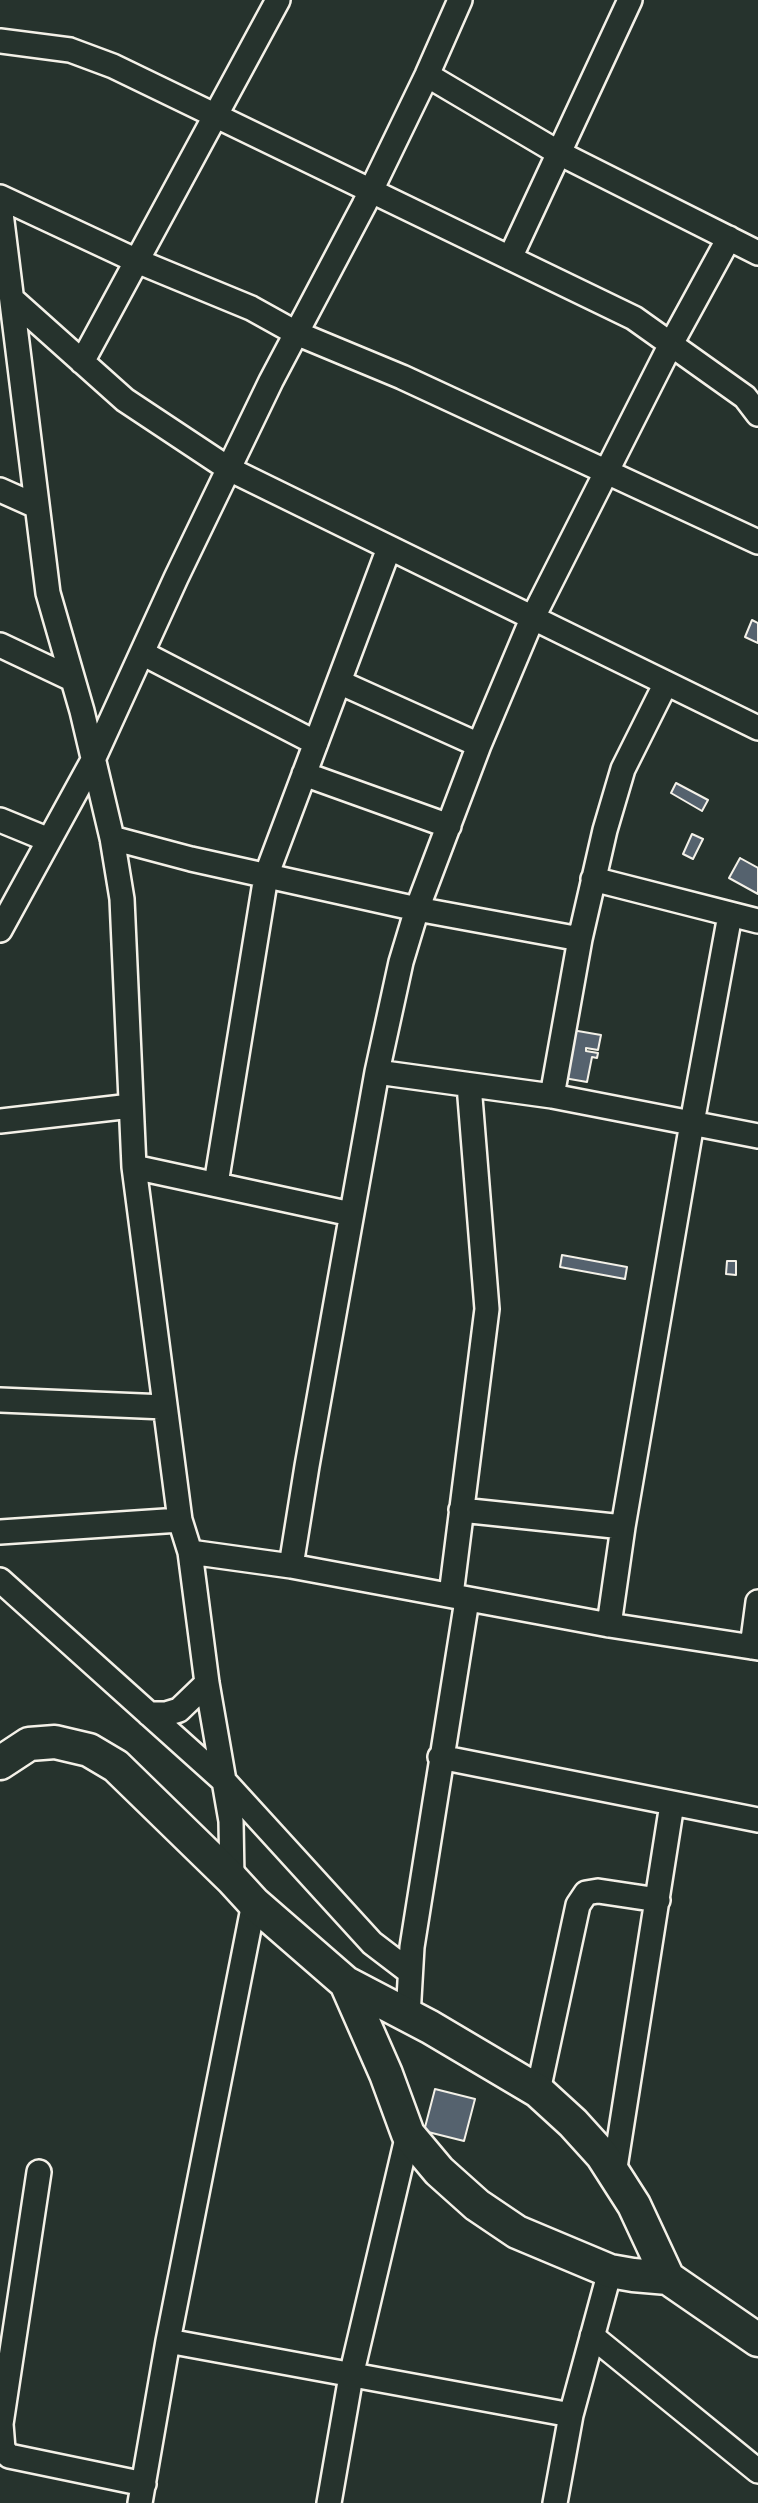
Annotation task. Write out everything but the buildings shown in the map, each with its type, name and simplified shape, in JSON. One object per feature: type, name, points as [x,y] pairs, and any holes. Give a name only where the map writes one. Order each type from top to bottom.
[{"type":"street","points":[[82,362],[278,0]]},
{"type":"street","points":[[1,927],[92,762],[229,469],[427,75],[460,0]]},
{"type":"street","points":[[510,258],[630,0]]},
{"type":"street","points":[[0,41],[71,50],[113,66],[634,318],[746,397],[758,414]]},
{"type":"street","points":[[427,75],[559,153],[758,253]]},
{"type":"street","points":[[0,197],[137,261],[251,308],[296,333],[402,377],[758,542]]},
{"type":"street","points":[[0,205],[12,299],[8,327],[48,593],[82,711],[112,838],[122,899],[134,1167],[180,1520],[190,1552],[207,1683],[226,1783],[231,1821],[232,1879]]},
{"type":"street","points":[[291,1566],[377,1072],[401,962],[416,909],[479,745],[532,619],[671,344],[729,238]]},
{"type":"street","points":[[12,299],[125,400],[229,469],[758,728]]},
{"type":"street","points":[[0,489],[36,506]]},
{"type":"street","points":[[216,1184],[266,876],[389,548]]},
{"type":"street","points":[[0,645],[72,679]]},
{"type":"street","points":[[142,653],[316,743]]},
{"type":"street","points":[[339,682],[479,745]]},
{"type":"street","points":[[552,1096],[593,879],[623,769],[666,683]]},
{"type":"street","points":[[304,774],[449,826]]},
{"type":"street","points":[[0,820],[49,840]]},
{"type":"street","points":[[112,838],[191,859],[416,909],[580,939]]},
{"type":"street","points":[[593,879],[758,921]]},
{"type":"street","points":[[609,1625],[623,1527],[730,915]]},
{"type":"street","points":[[377,1072],[552,1096],[758,1136]]},
{"type":"street","points":[[408,2016],[410,1972],[459,1597],[461,1510],[488,1309],[469,1086]]},
{"type":"street","points":[[0,1121],[131,1106]]},
{"type":"street","points":[[134,1167],[351,1214]]},
{"type":"street","points":[[0,1400],[165,1407]]},
{"type":"street","points":[[461,1510],[623,1527]]},
{"type":"street","points":[[0,1531],[180,1520]]},
{"type":"street","points":[[190,1552],[291,1566],[609,1625],[755,1648],[758,1602]]},
{"type":"street","points":[[0,1580],[226,1783],[372,1942],[410,1972]]},
{"type":"street","points":[[149,1714],[166,1714],[179,1710],[207,1683]]},
{"type":"street","points":[[0,1763],[29,1744],[55,1742],[89,1750],[116,1766],[254,1903],[346,1983],[538,2091],[573,2123],[602,2155],[634,2205],[668,2278],[758,2340]]},
{"type":"street","points":[[440,1757],[758,1820]]},
{"type":"street","points":[[614,2174],[672,1804]]},
{"type":"street","points":[[538,2091],[578,1905],[586,1893],[598,1891],[658,1900]]},
{"type":"street","points":[[39,2172],[1,2424],[3,2449],[9,2456],[142,2494],[168,2342],[254,1903]]},
{"type":"street","points":[[346,1983],[386,2074],[408,2134],[449,2179],[477,2204],[517,2232],[610,2271],[633,2276],[668,2278]]},
{"type":"street","points":[[330,2503],[351,2376],[408,2134]]},
{"type":"street","points":[[555,2503],[571,2415],[610,2271]]},
{"type":"street","points":[[592,2336],[758,2471]]},
{"type":"street","points":[[168,2342],[571,2415]]}]
